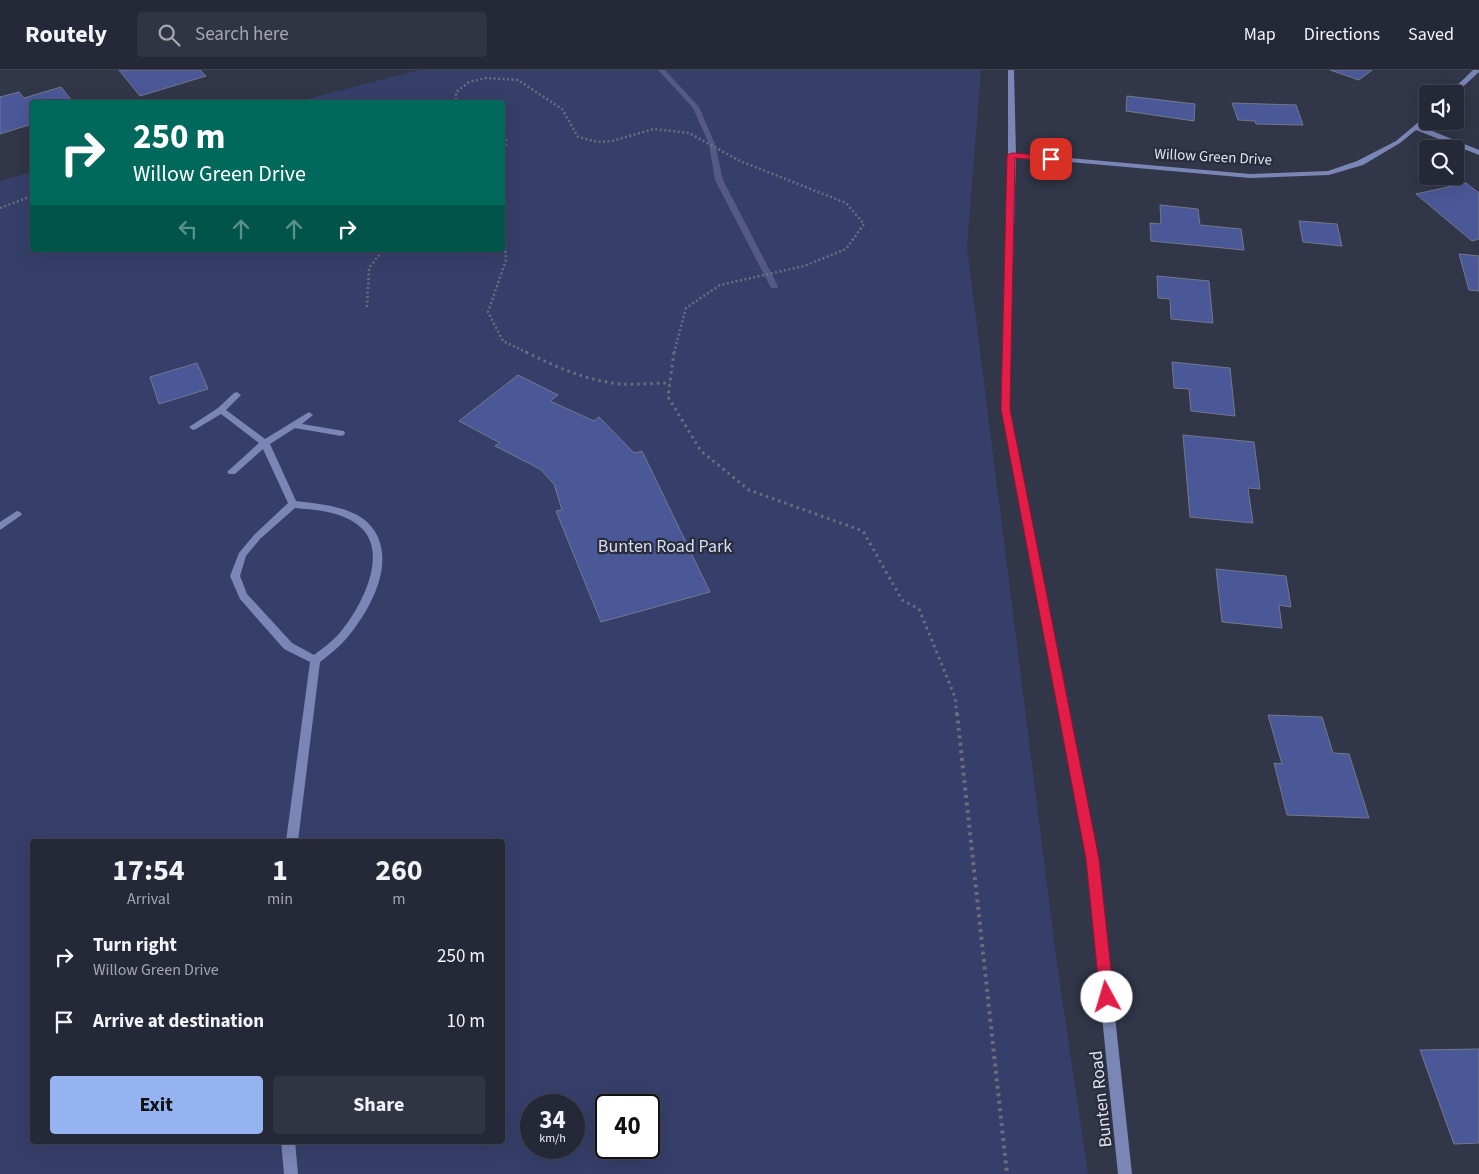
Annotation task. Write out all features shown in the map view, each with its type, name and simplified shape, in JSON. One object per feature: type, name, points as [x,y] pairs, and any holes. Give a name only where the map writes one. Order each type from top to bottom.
[{"type":"street","name":"Bunten Road","points":[[1011,70],[1012,155],[1006,409],[1092,859],[1125,1174]]},
{"type":"street","points":[[1460,85],[1476,70]]},
{"type":"street","name":"Willow Green Drive","points":[[1012,155],[1250,176],[1329,173],[1360,163],[1398,142],[1419,125]]},
{"type":"street","points":[[1416,128],[1479,153]]},
{"type":"street","points":[[193,427],[221,410],[237,395]]},
{"type":"street","points":[[221,410],[265,443],[293,504]]},
{"type":"street","points":[[232,472],[265,443],[310,415]]},
{"type":"street","points":[[294,425],[341,433]]},
{"type":"street","points":[[293,504],[257,537],[242,555],[235,576],[243,596],[288,646],[315,660]]},
{"type":"street","points":[[292,839],[315,660],[343,635],[362,610],[376,572],[378,552],[375,537],[361,523],[332,510],[293,504]]},
{"type":"street","points":[[0,527],[17,514]]},
{"type":"street","points":[[288,1144],[291,1174]]},
{"type":"path","points":[[456,100],[456,92],[469,82],[486,78],[518,80],[562,108],[578,136],[598,142],[659,129],[689,133],[728,155],[846,203],[864,224],[846,249],[804,266],[720,285],[686,308],[675,347],[668,397],[701,451],[749,490],[863,531],[902,600],[918,609],[955,697],[1007,1174]]},
{"type":"path","points":[[0,208],[30,197]]},
{"type":"path","points":[[505,245],[506,260],[488,312],[503,342],[562,370],[586,378],[621,384],[670,383]]},
{"type":"path","points":[[367,307],[369,268],[381,252]]},
{"type":"green space","name":"Bunten Road Park","points":[[419,70],[981,70],[967,247],[1057,964],[1088,1174],[0,1174],[0,181],[30,173],[30,252],[505,252],[505,100],[304,100]]},
{"type":"building","points":[[119,70],[200,70],[206,76],[140,96]]},
{"type":"building","points":[[1330,70],[1372,70],[1359,80]]},
{"type":"building","points":[[61,87],[71,100],[30,100],[30,125],[0,134],[0,97],[19,92],[24,98]]},
{"type":"building","points":[[1127,96],[1195,104],[1194,121],[1126,111]]},
{"type":"building","points":[[1232,103],[1296,105],[1303,125],[1256,124],[1255,121],[1238,120]]},
{"type":"building","points":[[1464,183],[1479,193],[1479,239],[1472,241],[1416,194],[1464,185]]},
{"type":"building","points":[[1160,205],[1198,209],[1200,225],[1241,229],[1244,250],[1151,241],[1150,223],[1161,224]]},
{"type":"building","points":[[1299,221],[1337,224],[1342,246],[1303,242]]},
{"type":"building","points":[[1459,254],[1479,256],[1479,291],[1469,290]]},
{"type":"building","points":[[1157,276],[1209,281],[1213,323],[1171,319],[1170,299],[1158,298]]},
{"type":"building","points":[[1172,362],[1230,368],[1235,416],[1191,411],[1189,389],[1174,388]]},
{"type":"building","points":[[197,363],[208,389],[159,404],[150,377]]},
{"type":"building","points":[[518,375],[558,395],[550,401],[594,421],[599,417],[634,453],[642,451],[710,592],[601,622],[556,511],[562,510],[554,484],[540,469],[495,446],[500,443],[459,421]]},
{"type":"building","points":[[1183,435],[1254,442],[1260,489],[1248,488],[1253,523],[1190,517]]},
{"type":"building","points":[[1216,569],[1286,576],[1291,607],[1279,605],[1282,628],[1222,622]]},
{"type":"building","points":[[1268,715],[1322,717],[1333,753],[1349,754],[1369,818],[1287,815],[1274,763],[1282,764]]},
{"type":"building","points":[[1479,1049],[1479,1143],[1454,1144],[1420,1050]]},
{"type":"waterway","points":[[661,70],[696,107],[712,144],[719,180],[774,286]]},
{"type":"route","points":[[1051,159],[1012,155],[1006,409],[1092,859],[1107,997]]}]
